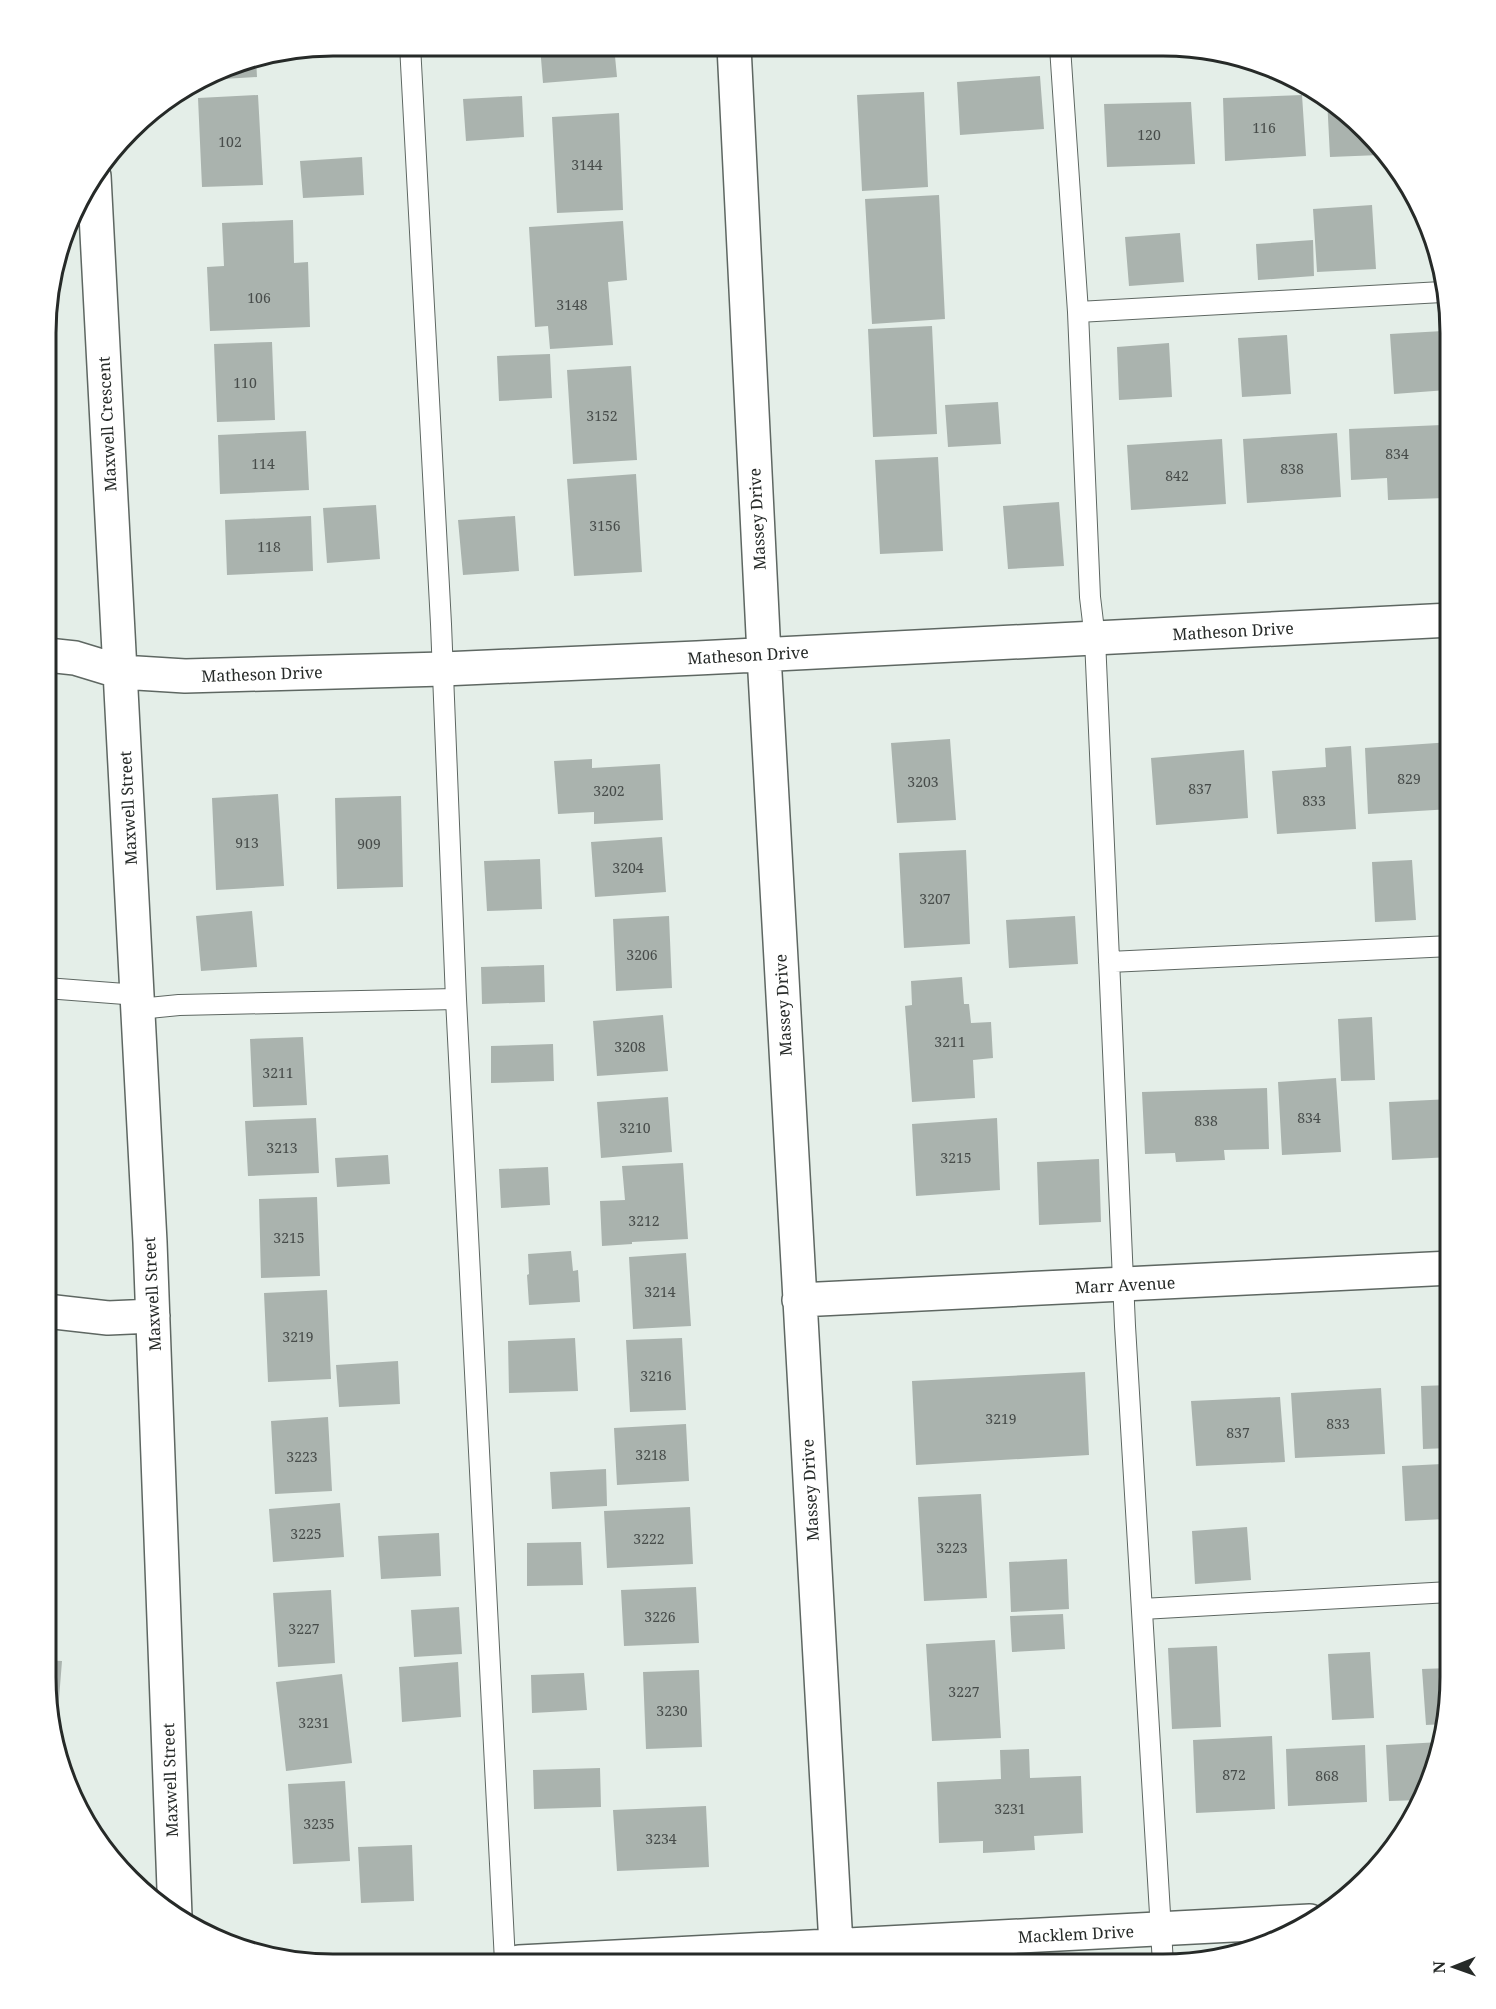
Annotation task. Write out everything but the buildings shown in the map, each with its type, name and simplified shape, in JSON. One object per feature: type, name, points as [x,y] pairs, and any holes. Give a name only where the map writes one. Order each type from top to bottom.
[{"type":"street","name":"Massey Drive","points":[[734,56],[764,655],[836,1954]]},
{"type":"street","name":"Maxwell Crescent","points":[[95,191],[121,672]]},
{"type":"street","name":"Matheson Drive","points":[[56,656],[75,658],[121,672],[185,676],[443,669],[764,655],[1441,621]]},
{"type":"street","name":"Maxwell Street","points":[[121,672],[153,1316],[175,1904]]},
{"type":"street","name":"Marr Avenue","points":[[800,1300],[1441,1268]]},
{"type":"street","points":[[56,1312],[108,1318],[153,1316]]},
{"type":"street","name":"Macklem Drive","points":[[849,1954],[1162,1929],[1291,1922]]},
{"type":"lane","points":[[411,56],[443,669],[456,999],[505,1954]]},
{"type":"lane","points":[[1060,56],[1078,312],[1089,585],[1095,639],[1123,1285],[1163,1954]]},
{"type":"lane","points":[[1078,312],[1437,292]]},
{"type":"lane","points":[[1109,962],[1441,946]]},
{"type":"lane","points":[[56,990],[138,1002],[179,1005],[456,999]]},
{"type":"lane","points":[[1142,1610],[1441,1593]]}]
